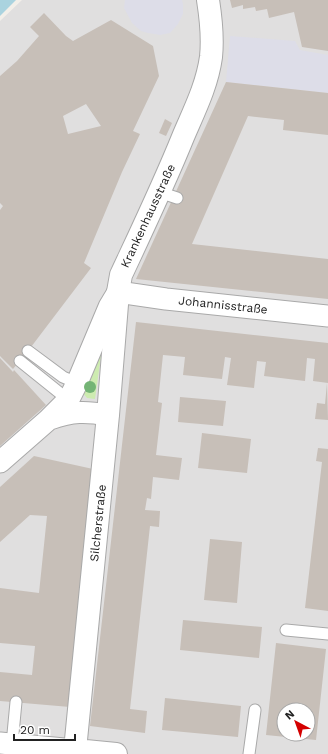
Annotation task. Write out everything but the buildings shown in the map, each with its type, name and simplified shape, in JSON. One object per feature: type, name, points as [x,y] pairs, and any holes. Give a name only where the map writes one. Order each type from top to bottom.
[{"type":"street","name":"Krankenhausstraße","points":[[75,398],[108,307],[118,292],[121,275],[168,195],[203,92],[208,74],[212,41],[208,0]]},
{"type":"street","name":"Johannisstraße","points":[[118,292],[166,299],[328,316]]},
{"type":"street","name":"Silcherstraße","points":[[75,752],[108,415],[118,292]]},
{"type":"street","points":[[0,462],[42,419],[61,415],[75,398],[108,415]]},
{"type":"street","points":[[6,743],[75,752],[116,754]]},
{"type":"lane","points":[[28,351],[63,377],[75,398]]},
{"type":"lane","points":[[20,361],[75,398]]},
{"type":"lane","points":[[286,630],[328,634]]},
{"type":"lane","points":[[6,743],[16,702]]},
{"type":"lane","points":[[249,754],[255,710]]},
{"type":"shaded area","points":[[22,0],[328,0],[328,754],[0,754],[0,21]]},
{"type":"shaded area","points":[[125,0],[182,0],[183,14],[178,24],[170,33],[160,35],[148,33],[141,31],[132,23],[124,8]]},
{"type":"shaded area","points":[[230,36],[295,41],[300,50],[328,55],[328,93],[226,82]]},
{"type":"green space","points":[[98,354],[101,356],[95,399],[87,398],[82,392]]},
{"type":"water","points":[[0,0],[16,0],[0,16]]}]
